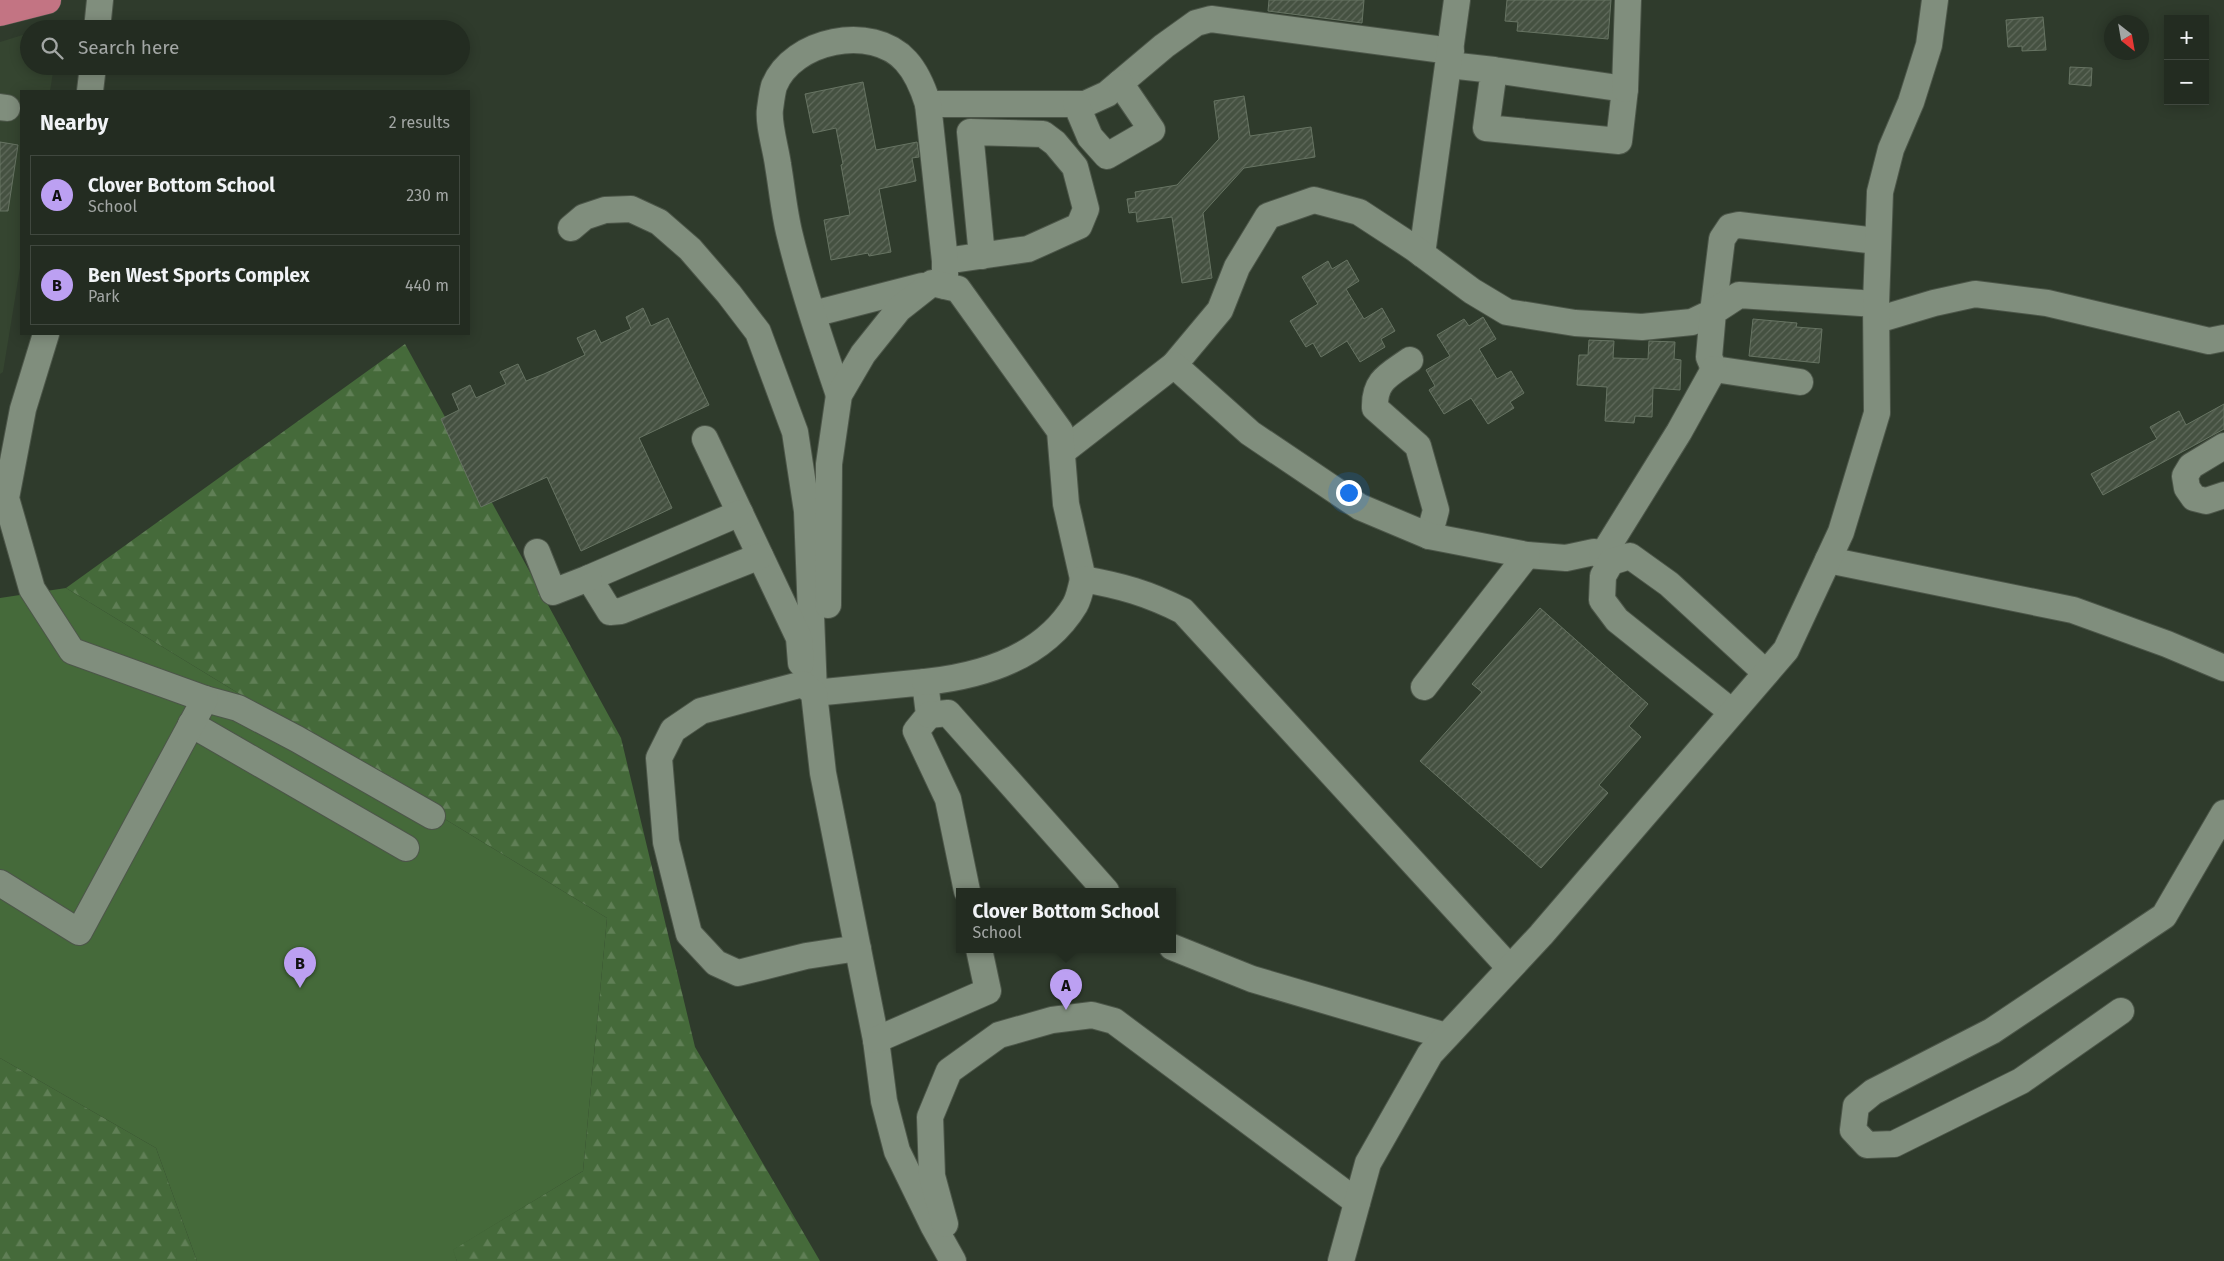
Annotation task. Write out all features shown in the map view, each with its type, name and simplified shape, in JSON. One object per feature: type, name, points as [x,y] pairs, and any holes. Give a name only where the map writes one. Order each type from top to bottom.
[{"type":"main road","points":[[0,12],[47,0]]},
{"type":"street","points":[[98,20],[100,0]]},
{"type":"street","points":[[1422,254],[1457,0]]},
{"type":"street","points":[[1494,70],[1486,128],[1619,142],[1625,89],[1628,0]]},
{"type":"street","points":[[1341,1261],[1368,1163],[1430,1054],[1541,934],[1786,650],[1841,532],[1877,413],[1876,312],[1880,192],[1891,149],[1911,102],[1928,45],[1934,0]]},
{"type":"street","points":[[928,104],[1085,104],[1108,94],[1164,46],[1196,23],[1211,19],[1220,10],[1450,58],[1494,70],[1625,89]]},
{"type":"street","points":[[839,395],[789,235],[770,111],[774,86],[784,71],[801,55],[817,46],[846,40],[870,41],[890,48],[906,60],[921,83],[928,104],[941,277]]},
{"type":"street","points":[[90,90],[92,75]]},
{"type":"street","points":[[1076,104],[1090,137],[1107,156],[1152,130],[1120,83]]},
{"type":"street","points":[[815,690],[829,464],[839,395],[863,354],[900,309],[941,277],[982,256],[1028,249],[1079,226],[1086,209],[1075,167],[1055,143],[1042,134],[970,132],[982,256]]},
{"type":"street","points":[[1062,452],[1174,365],[1220,310],[1238,267],[1268,216],[1314,200],[1359,212],[1422,254],[1472,291],[1507,312],[1575,323],[1642,327],[1692,322],[1713,312],[1739,295],[1876,312],[1934,303],[1975,294],[2047,303],[2219,342]]},
{"type":"street","points":[[571,228],[584,217],[605,210],[631,209],[659,222],[690,249],[729,294],[758,332],[796,432],[807,511],[815,690],[823,772],[876,1040],[884,1101],[897,1151],[934,1227],[954,1261]]},
{"type":"street","points":[[1714,368],[1709,357],[1713,312],[1722,239],[1730,227],[1738,225],[1878,241]]},
{"type":"street","points":[[813,314],[941,277]]},
{"type":"street","points":[[858,948],[806,956],[738,973],[716,963],[689,934],[666,842],[658,758],[673,730],[700,712],[815,690],[960,678],[1000,666],[1035,647],[1057,628],[1076,604],[1083,580],[1066,504],[1060,431],[958,289],[941,277]]},
{"type":"street","points":[[46,335],[23,410],[3,504],[32,589],[72,651],[205,699],[238,708],[366,777],[432,816]]},
{"type":"street","points":[[1410,360],[1381,380],[1374,396],[1375,408],[1418,446],[1436,510],[1429,536]]},
{"type":"street","points":[[1174,365],[1250,432],[1360,507],[1429,536],[1527,555],[1566,558],[1594,552],[1608,559],[1630,556],[1669,584],[1766,673]]},
{"type":"street","points":[[1714,368],[1800,382]]},
{"type":"street","points":[[1714,368],[1608,559],[1602,576],[1602,600],[1617,620],[1732,712]]},
{"type":"street","points":[[705,439],[799,638],[815,690]]},
{"type":"street","points":[[2224,446],[2192,466],[2185,476],[2187,488],[2194,498],[2206,501],[2224,495]]},
{"type":"street","points":[[537,552],[553,592],[740,513]]},
{"type":"street","points":[[1424,687],[1527,555]]},
{"type":"street","points":[[589,578],[606,608],[610,612],[616,612],[760,556]]},
{"type":"street","points":[[1828,560],[2073,610],[2167,644],[2224,668]]},
{"type":"street","points":[[1083,580],[1125,587],[1154,596],[1183,611],[1509,967]]},
{"type":"street","points":[[925,682],[929,715],[916,732],[948,800],[966,888]]},
{"type":"street","points":[[0,883],[79,932],[205,699]]},
{"type":"street","points":[[929,715],[948,713],[1103,888]]},
{"type":"street","points":[[191,724],[406,848]]},
{"type":"street","points":[[2121,1011],[2021,1081],[1894,1144],[1867,1145],[1853,1130],[1856,1106],[1873,1092],[1992,1031],[2164,916],[2224,813]]},
{"type":"street","points":[[1176,949],[1252,979],[1446,1036]]},
{"type":"street","points":[[876,1040],[988,991],[980,953]]},
{"type":"street","points":[[954,1261],[932,1176],[930,1116],[949,1071],[999,1035],[1052,1020],[1092,1015],[1114,1020],[1357,1202]]},
{"type":"shaded area","points":[[20,36],[20,75],[53,75],[50,90],[20,90],[20,268],[3,372],[0,374],[0,42]]},
{"type":"green space","points":[[405,344],[621,738],[695,1047],[820,1261],[457,1261],[452,1250],[583,1171],[607,918],[66,588]]},
{"type":"green space","points":[[66,588],[607,918],[583,1171],[453,1250],[457,1261],[197,1261],[156,1148],[0,1058],[0,598]]},
{"type":"green space","points":[[0,1058],[156,1148],[197,1261],[0,1261]]},
{"type":"building","points":[[1269,0],[1364,0],[1362,23],[1268,11]]},
{"type":"building","points":[[1507,0],[1611,0],[1608,39],[1517,31],[1518,22],[1505,21]]},
{"type":"building","points":[[2043,17],[2046,50],[2022,51],[2022,46],[2008,47],[2006,20]]},
{"type":"building","points":[[2070,67],[2092,68],[2091,86],[2069,84]]},
{"type":"building","points":[[863,82],[876,150],[917,142],[919,157],[912,158],[916,181],[879,189],[891,252],[869,256],[868,253],[831,260],[824,220],[850,215],[841,165],[843,164],[836,128],[813,133],[805,94]]},
{"type":"building","points":[[1244,96],[1250,136],[1311,127],[1315,157],[1244,168],[1203,213],[1212,278],[1182,283],[1172,217],[1137,222],[1136,212],[1129,213],[1127,199],[1136,198],[1135,192],[1177,185],[1219,139],[1214,101]]},
{"type":"building","points":[[0,142],[18,145],[8,211],[0,211]]},
{"type":"building","points":[[1347,260],[1359,281],[1346,289],[1364,319],[1382,308],[1395,331],[1381,339],[1385,347],[1360,362],[1347,341],[1321,357],[1313,343],[1306,347],[1290,321],[1318,304],[1302,277],[1328,261],[1332,269]]},
{"type":"building","points":[[643,308],[651,326],[668,318],[709,405],[639,438],[672,508],[581,551],[547,477],[481,507],[441,419],[459,410],[452,394],[470,385],[476,398],[506,384],[500,372],[518,364],[526,381],[544,374],[585,355],[577,338],[595,330],[601,343],[631,329],[626,317]]},
{"type":"building","points":[[1483,317],[1496,339],[1479,349],[1497,379],[1511,371],[1524,393],[1510,402],[1514,408],[1488,424],[1471,398],[1444,414],[1429,390],[1435,386],[1426,370],[1450,356],[1437,335],[1464,319],[1469,326]]},
{"type":"building","points":[[1753,319],[1797,323],[1796,327],[1822,329],[1819,363],[1749,356]]},
{"type":"building","points":[[1589,340],[1614,341],[1613,358],[1648,359],[1649,341],[1675,342],[1674,359],[1681,360],[1680,390],[1653,388],[1652,417],[1635,416],[1634,423],[1605,421],[1607,387],[1577,385],[1579,355],[1588,355]]},
{"type":"building","points":[[2224,404],[2224,429],[2103,495],[2091,474],[2157,439],[2150,427],[2179,411],[2186,425]]},
{"type":"building","points":[[1540,608],[1648,704],[1629,726],[1641,737],[1599,785],[1608,793],[1541,868],[1420,761],[1482,692],[1472,684]]},
{"type":"place","name":"Ben West Sports Complex","points":[[300,988]]},
{"type":"place","name":"Clover Bottom School","points":[[1066,1010]]}]
